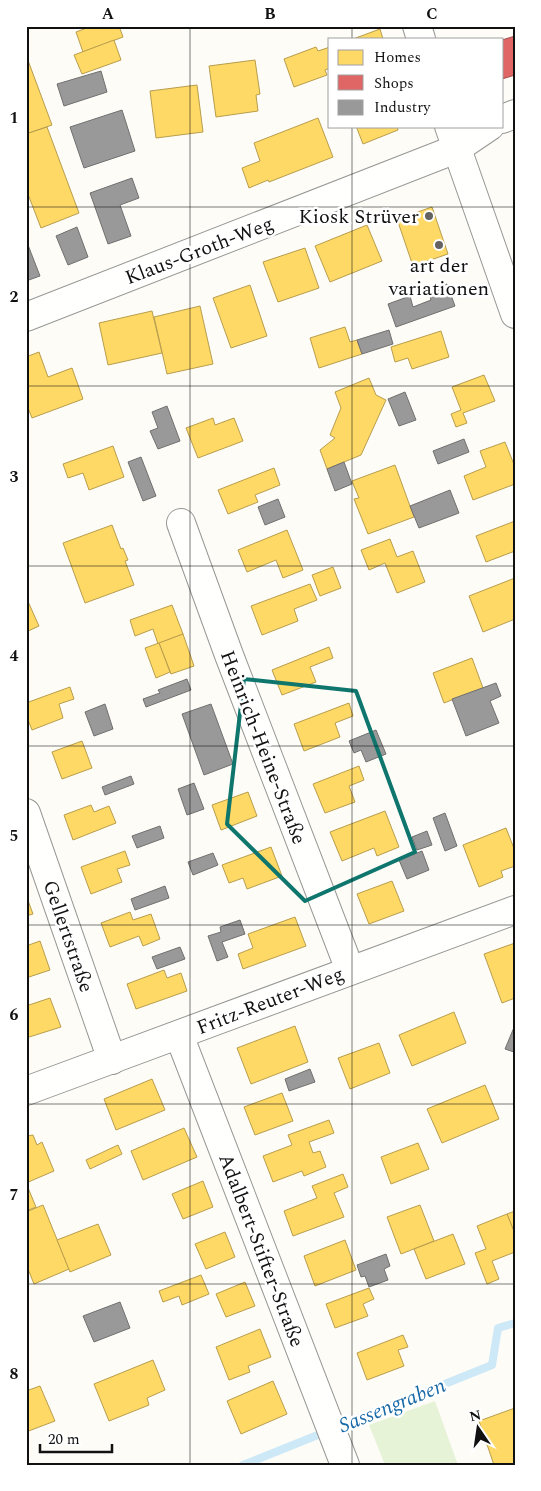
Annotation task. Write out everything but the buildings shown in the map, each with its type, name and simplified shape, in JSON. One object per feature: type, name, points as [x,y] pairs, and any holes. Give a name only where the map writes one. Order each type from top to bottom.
[{"type":"street","points":[[417,26],[421,38]]},
{"type":"street","name":"Klaus-Groth-Weg","points":[[26,317],[452,138],[484,128]]},
{"type":"street","points":[[452,138],[515,314]]},
{"type":"street","name":"Heinrich-Heine-Straße","points":[[181,523],[229,655],[350,970]]},
{"type":"street","name":"Gellertstraße","points":[[26,813],[112,1060]]},
{"type":"street","name":"Fritz-Reuter-Weg","points":[[26,1091],[515,910]]},
{"type":"street","name":"Adalbert-Stifter-Straße","points":[[179,1035],[341,1456]]},
{"type":"highlighted area","points":[[244,679],[356,691],[415,852],[305,901],[227,824]]},
{"type":"green space","points":[[435,1401],[458,1465],[385,1465],[369,1425]]},
{"type":"waterway","name":"Sassengraben","points":[[243,1465],[492,1365],[498,1328],[515,1323]]},
{"type":"place","name":"Kiosk Strüver","points":[[429,216]]},
{"type":"place","name":"art der variationen","points":[[439,245]]}]
